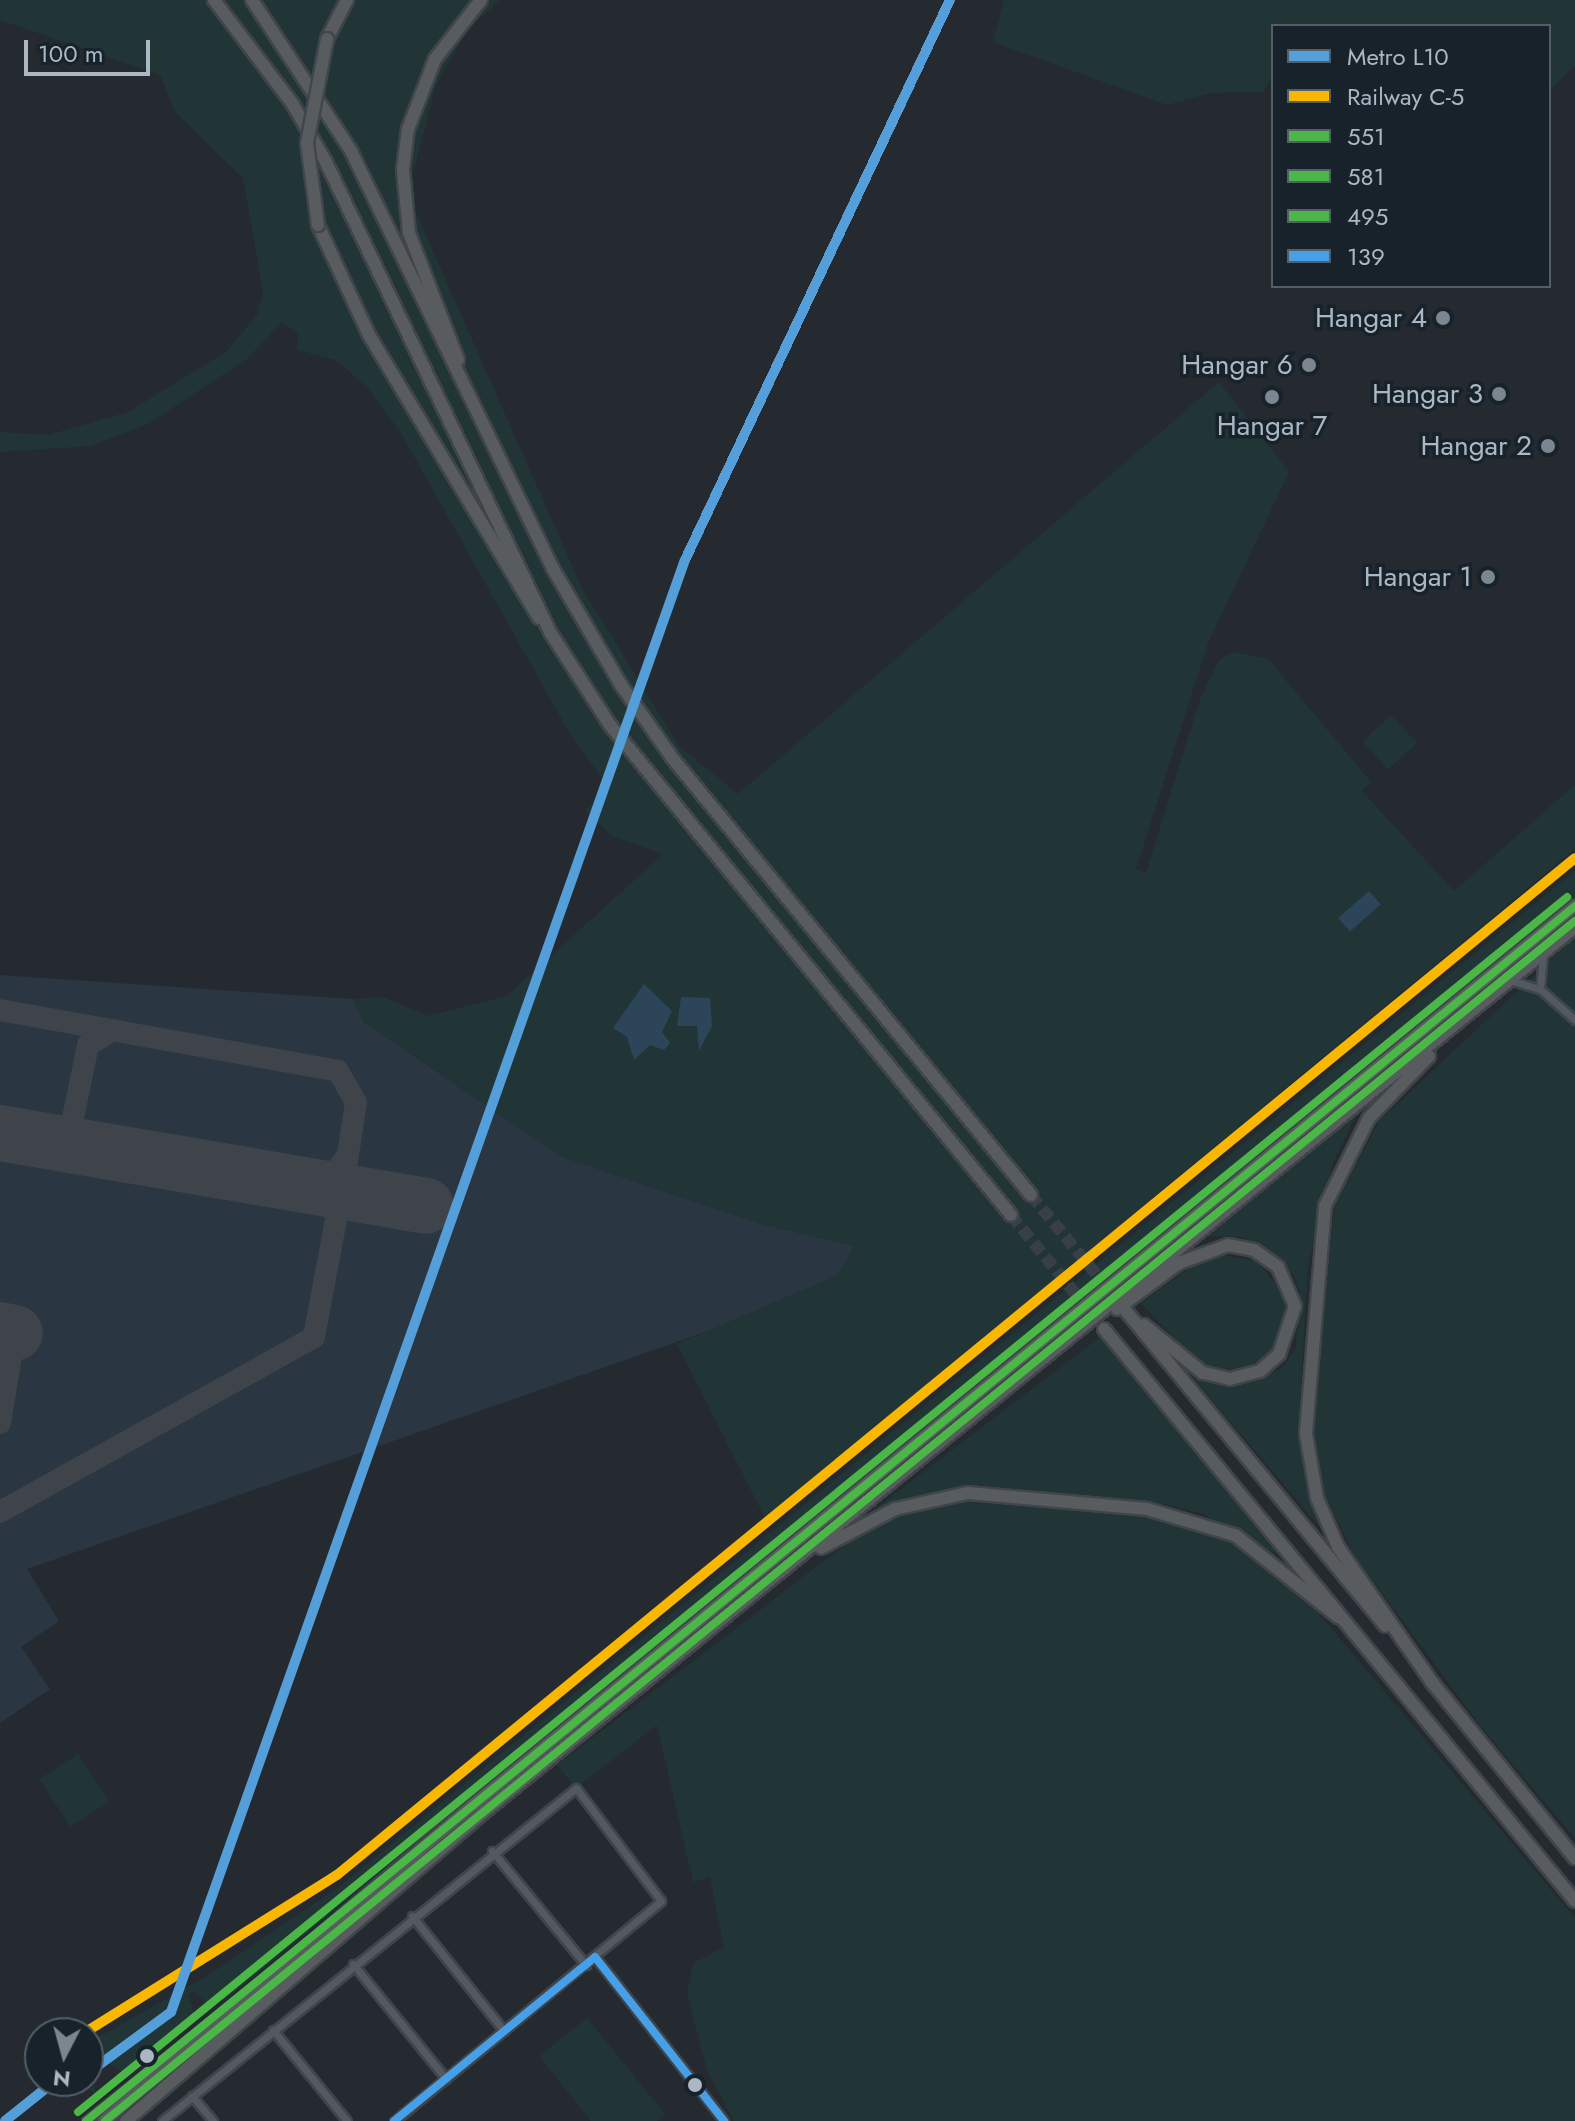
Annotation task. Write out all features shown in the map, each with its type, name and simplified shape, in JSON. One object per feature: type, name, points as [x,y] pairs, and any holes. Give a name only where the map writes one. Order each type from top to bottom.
[{"type":"highway","points":[[252,0],[351,151],[553,569],[638,709],[1031,1195]]},
{"type":"highway","points":[[347,0],[327,39],[307,143],[318,225],[369,335],[522,599],[550,632],[656,784],[1011,1215]]},
{"type":"highway","points":[[466,390],[409,233],[403,169],[408,129],[435,59],[481,0]]},
{"type":"highway","points":[[215,2],[326,162],[550,632]]},
{"type":"highway","points":[[104,2121],[230,2008],[1575,906]]},
{"type":"highway","points":[[126,2121],[484,1812],[810,1552],[1575,927]]},
{"type":"highway","points":[[1434,1685],[1338,1547],[1317,1498],[1306,1434],[1319,1235],[1349,1148],[1397,1085],[1487,1000]]},
{"type":"highway","points":[[981,1411],[1179,1263],[1214,1247],[1267,1258],[1295,1306],[1279,1354],[1260,1371],[1230,1379],[1179,1358],[1126,1311],[1575,1858]]},
{"type":"highway","points":[[1104,1329],[1338,1617],[1575,1901]]},
{"type":"highway","points":[[810,1552],[895,1509],[968,1493],[1132,1507],[1235,1535],[1338,1617]]},
{"type":"street","points":[[1540,989],[1544,953]]},
{"type":"street","points":[[1510,980],[1540,989],[1575,1020]]},
{"type":"street","points":[[162,2121],[492,1851],[576,1788],[663,1897],[586,1965],[394,2121]]},
{"type":"street","points":[[492,1851],[586,1965]]},
{"type":"street","points":[[412,1916],[504,2031]]},
{"type":"street","points":[[595,1957],[724,2121]]},
{"type":"street","points":[[353,1964],[446,2079]]},
{"type":"street","points":[[86,2121],[230,2008]]},
{"type":"street","points":[[273,2030],[347,2121]]},
{"type":"street","points":[[192,2096],[213,2121]]},
{"type":"shaded area","points":[[0,975],[353,999],[365,1023],[563,1157],[765,1225],[855,1246],[838,1275],[748,1317],[27,1569],[59,1621],[21,1647],[50,1689],[0,1723]]},
{"type":"green space","points":[[0,0],[500,0],[468,29],[435,87],[413,174],[416,213],[583,590],[679,746],[738,794],[1219,382],[1289,472],[1208,643],[1136,869],[1146,873],[1200,699],[1220,659],[1234,652],[1268,659],[1371,782],[1362,791],[1454,891],[1575,785],[1575,849],[765,1518],[677,1344],[838,1275],[855,1246],[765,1225],[563,1157],[364,1022],[353,999],[383,997],[428,1016],[507,996],[663,854],[612,836],[585,810],[610,789],[570,734],[401,433],[367,387],[336,360],[297,350],[298,333],[282,322],[247,359],[148,424],[91,446],[0,452],[0,432],[48,435],[128,412],[226,352],[257,315],[263,292],[243,178],[175,112],[160,75],[0,20]]},
{"type":"green space","points":[[1004,0],[1575,0],[1575,66],[1551,88],[1551,24],[1271,24],[1271,78],[1263,92],[1210,93],[1167,105],[993,42]]},
{"type":"green space","points":[[1391,715],[1417,743],[1388,769],[1362,742]]},
{"type":"green space","points":[[1575,871],[1575,894],[225,2000],[207,2004],[194,1991],[188,1995],[194,2013],[123,2072],[107,2062],[104,2064],[104,2034],[207,1976],[339,1887]]},
{"type":"green space","points":[[1575,937],[1575,1838],[1482,1728],[1354,1555],[1324,1493],[1313,1432],[1334,1207],[1379,1121]]},
{"type":"green space","points":[[1358,1111],[1333,1163],[1308,1264],[1299,1423],[1308,1488],[1324,1532],[1195,1380],[1251,1383],[1282,1368],[1296,1348],[1300,1292],[1293,1274],[1243,1237],[1207,1236]]},
{"type":"green space","points":[[1211,1253],[1256,1261],[1286,1295],[1282,1336],[1268,1356],[1241,1371],[1201,1366],[1141,1303]]},
{"type":"green space","points":[[1100,1337],[1278,1555],[1203,1514],[1165,1504],[976,1485],[891,1504],[846,1531]]},
{"type":"green space","points":[[975,1498],[1173,1520],[1231,1540],[1299,1590],[1575,1918],[1575,2121],[734,2121],[707,2070],[687,1994],[693,1963],[724,1947],[710,1877],[693,1882],[657,1725],[576,1788],[557,1765],[866,1529],[913,1509]]},
{"type":"green space","points":[[78,1754],[109,1802],[70,1827],[39,1779]]},
{"type":"green space","points":[[587,2018],[665,2114],[657,2121],[591,2121],[539,2056]]},
{"type":"water","points":[[1369,891],[1381,905],[1350,931],[1338,918]]},
{"type":"water","points":[[644,984],[672,1011],[662,1032],[670,1043],[664,1050],[650,1045],[634,1060],[627,1037],[613,1028]]},
{"type":"water","points":[[681,997],[710,998],[712,1026],[699,1051],[697,1026],[677,1026]]},
{"type":"taxiway","points":[[0,1010],[338,1071],[356,1102],[348,1155],[333,1174],[301,1185]]},
{"type":"taxiway","points":[[38,1140],[72,1123],[88,1045],[113,1030]]},
{"type":"taxiway","points":[[0,1512],[314,1337],[348,1155]]},
{"type":"taxiway","points":[[0,1423],[15,1333]]},
{"type":"runway","points":[[0,1133],[426,1206]]},
{"type":"runway","points":[[0,1330],[15,1333]]},
{"type":"tunnel","points":[[1031,1195],[1114,1296]]},
{"type":"tunnel","points":[[1011,1215],[1104,1329]]},
{"type":"metro line","name":"L10","points":[[104,2061],[171,2012],[685,560],[950,0]]},
{"type":"metro line","name":"L10","points":[[5,2121],[35,2097]]},
{"type":"rail line","name":"C-5","points":[[104,2021],[337,1875],[1575,858]]},
{"type":"transit line","name":"495","points":[[78,2112],[1567,897]]},
{"type":"transit line","name":"551","points":[[86,2121],[1575,906]]},
{"type":"transit line","name":"581","points":[[105,2121],[1575,921]]},
{"type":"transit line","name":"139","points":[[394,2121],[595,1957],[724,2121]]},
{"type":"place","name":"Hangar 4","points":[[1443,318]]},
{"type":"place","name":"Hangar 6","points":[[1309,365]]},
{"type":"place","name":"Hangar 3","points":[[1499,394]]},
{"type":"place","name":"Hangar 7","points":[[1272,397]]},
{"type":"place","name":"Hangar 2","points":[[1548,446]]},
{"type":"place","name":"Hangar 1","points":[[1488,577]]}]
